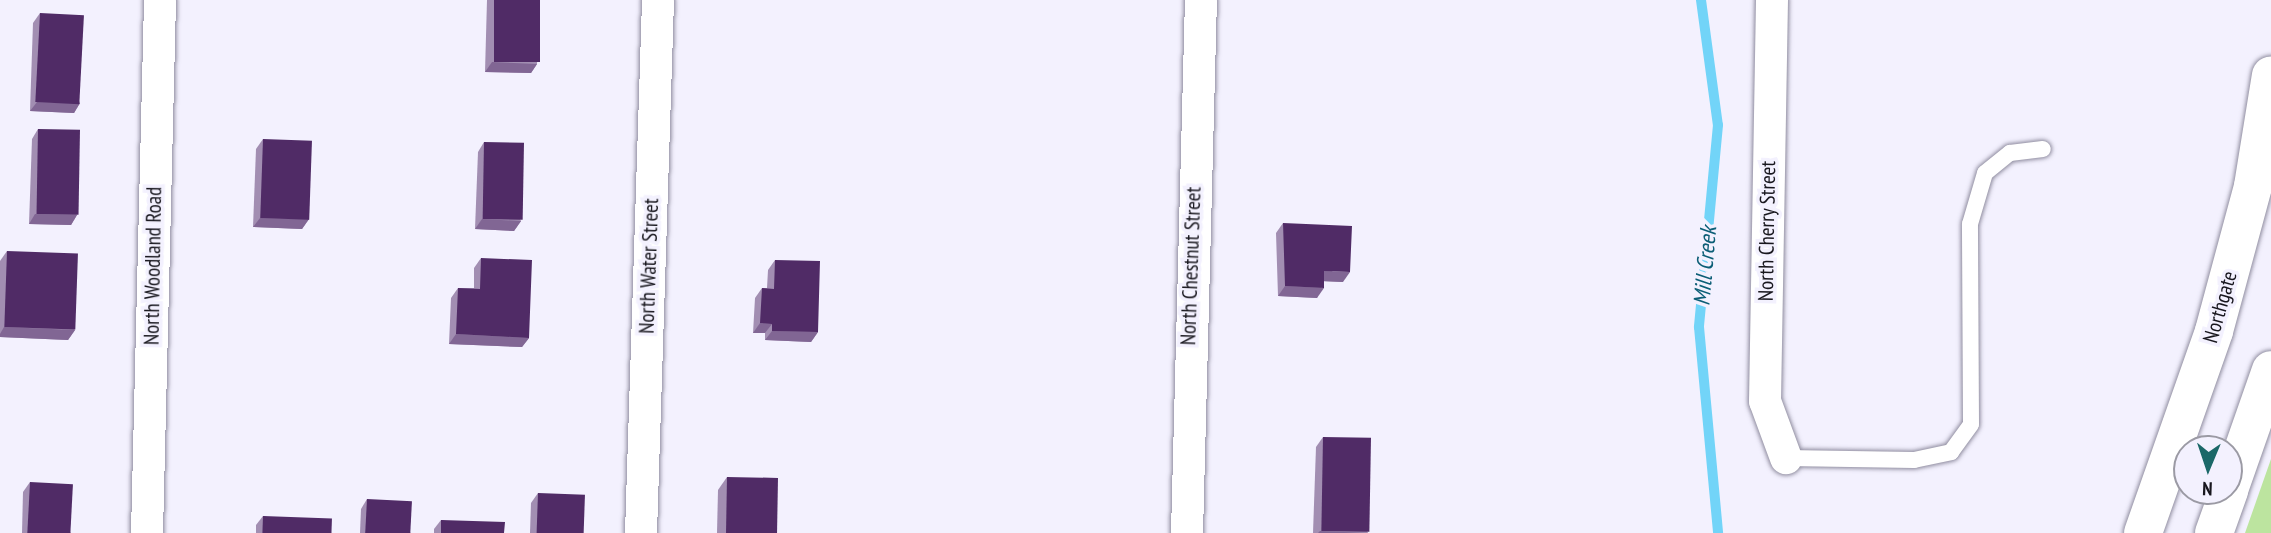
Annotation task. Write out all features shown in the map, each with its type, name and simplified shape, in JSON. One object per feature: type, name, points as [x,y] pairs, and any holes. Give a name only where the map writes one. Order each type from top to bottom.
[{"type":"main road","name":"Northgate","points":[[2143,533],[2214,331],[2253,186],[2271,75]]},
{"type":"main road","points":[[2243,451],[2271,370]]},
{"type":"main road","points":[[2214,533],[2224,505]]},
{"type":"street","name":"North Woodland Road","points":[[147,533],[160,0]]},
{"type":"street","name":"North Water Street","points":[[641,533],[658,0]]},
{"type":"street","name":"North Chestnut Street","points":[[1186,533],[1200,0]]},
{"type":"street","name":"North Cherry Street","points":[[1772,0],[1765,401],[1786,458]]},
{"type":"lane","points":[[1786,458],[1914,460],[1951,452],[1971,424],[1970,224],[1985,173],[2010,153],[2043,149]]},
{"type":"green space","points":[[2271,459],[2271,533],[2245,533]]},
{"type":"building","points":[[494,0],[540,0],[540,62],[494,62]]},
{"type":"building","points":[[40,13],[84,15],[79,104],[35,102]]},
{"type":"building","points":[[38,129],[80,130],[79,215],[37,214]]},
{"type":"building","points":[[263,139],[312,141],[309,220],[260,218]]},
{"type":"building","points":[[484,142],[524,143],[523,220],[483,219]]},
{"type":"building","points":[[1283,223],[1352,226],[1350,272],[1324,271],[1324,288],[1285,286]]},
{"type":"building","points":[[7,251],[78,253],[75,329],[4,327]]},
{"type":"building","points":[[481,258],[532,260],[529,338],[456,334],[458,288],[480,289]]},
{"type":"building","points":[[775,260],[820,261],[818,332],[772,331],[772,324],[760,323],[762,288],[774,289]]},
{"type":"building","points":[[1323,437],[1371,438],[1369,532],[1321,531]]},
{"type":"building","points":[[727,477],[778,478],[777,533],[726,533]]},
{"type":"building","points":[[30,482],[73,484],[70,533],[27,533]]},
{"type":"building","points":[[538,493],[585,495],[584,533],[537,533]]},
{"type":"building","points":[[367,499],[412,501],[410,533],[365,533]]},
{"type":"building","points":[[263,516],[332,518],[331,533],[262,533]]},
{"type":"building","points":[[441,520],[505,522],[504,533],[441,533]]},
{"type":"waterway","name":"Mill Creek","points":[[1701,0],[1718,125],[1699,327],[1718,533]]}]
